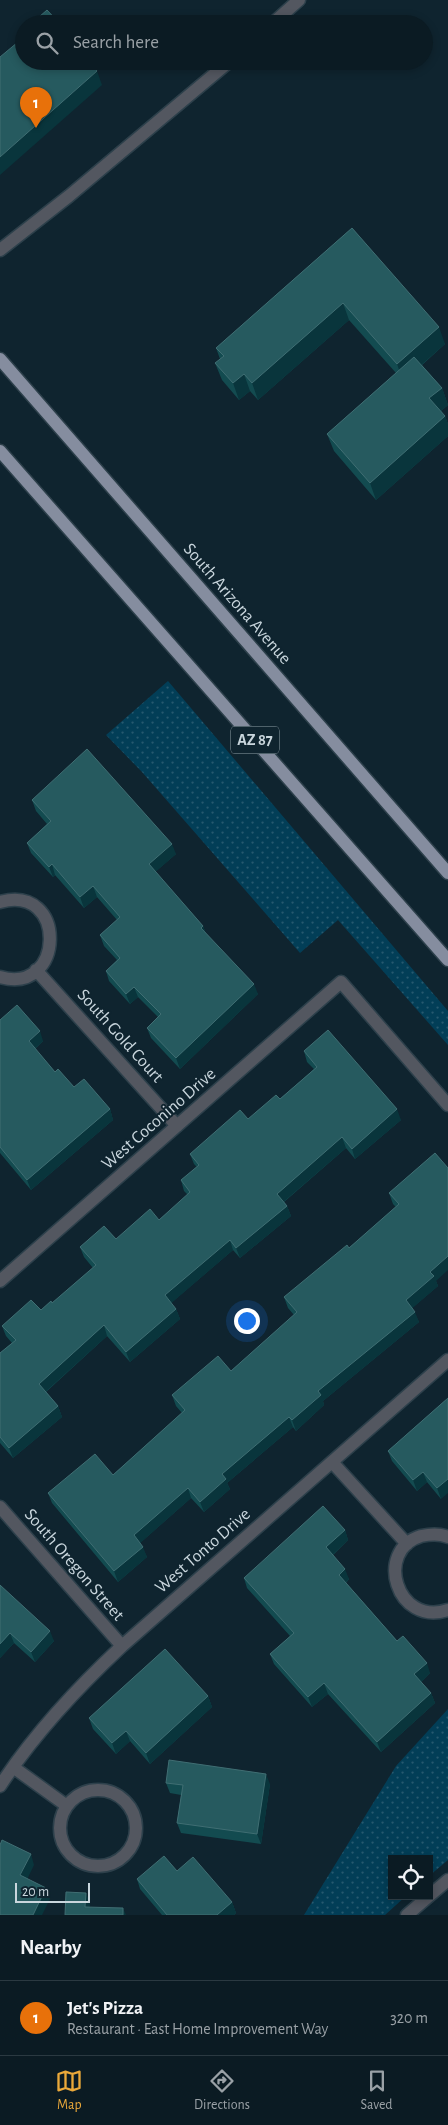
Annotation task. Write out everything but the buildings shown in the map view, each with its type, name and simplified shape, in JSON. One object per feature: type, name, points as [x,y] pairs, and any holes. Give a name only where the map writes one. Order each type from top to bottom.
[{"type":"main road","name":"South Arizona Avenue","points":[[0,359],[448,872]]},
{"type":"main road","name":"AZ 87","points":[[0,451],[448,960]]},
{"type":"street","points":[[282,15],[299,0]]},
{"type":"street","points":[[0,250],[70,196],[219,70]]},
{"type":"street","points":[[0,902],[8,900],[20,901],[32,905],[42,913],[48,924],[51,936],[50,949],[45,961],[36,970],[26,976],[14,979],[0,977]]},
{"type":"street","name":"South Gold Court","points":[[36,970],[178,1126]]},
{"type":"street","name":"West Coconino Drive","points":[[0,1281],[341,982],[448,1105]]},
{"type":"street","name":"West Tonto Drive","points":[[0,1786],[46,1724],[76,1690],[122,1646],[448,1360]]},
{"type":"street","points":[[332,1462],[407,1544]]},
{"type":"street","name":"South Oregon Street","points":[[0,1507],[122,1646]]},
{"type":"street","points":[[448,1536],[429,1534],[417,1537],[407,1544],[395,1565],[398,1589],[404,1600],[426,1612],[448,1610]]},
{"type":"street","points":[[13,1767],[67,1806]]},
{"type":"street","points":[[93,1790],[106,1790],[118,1795],[128,1804],[134,1816],[136,1828],[133,1842],[116,1861],[103,1865],[90,1865],[78,1860],[63,1843],[60,1832],[60,1820],[67,1806],[82,1793],[93,1790]]},
{"type":"street","points":[[433,1893],[448,1880]]},
{"type":"street","points":[[408,1915],[425,1900]]},
{"type":"shaded area","points":[[168,681],[448,1011],[448,1045],[338,920],[300,953],[142,772],[106,735]]},
{"type":"shaded area","points":[[448,1709],[448,1860],[433,1873],[433,1855],[388,1855],[388,1900],[402,1900],[385,1915],[304,1915],[396,1766]]},
{"type":"place","name":"Jet's Pizza","points":[[36,128]]}]
